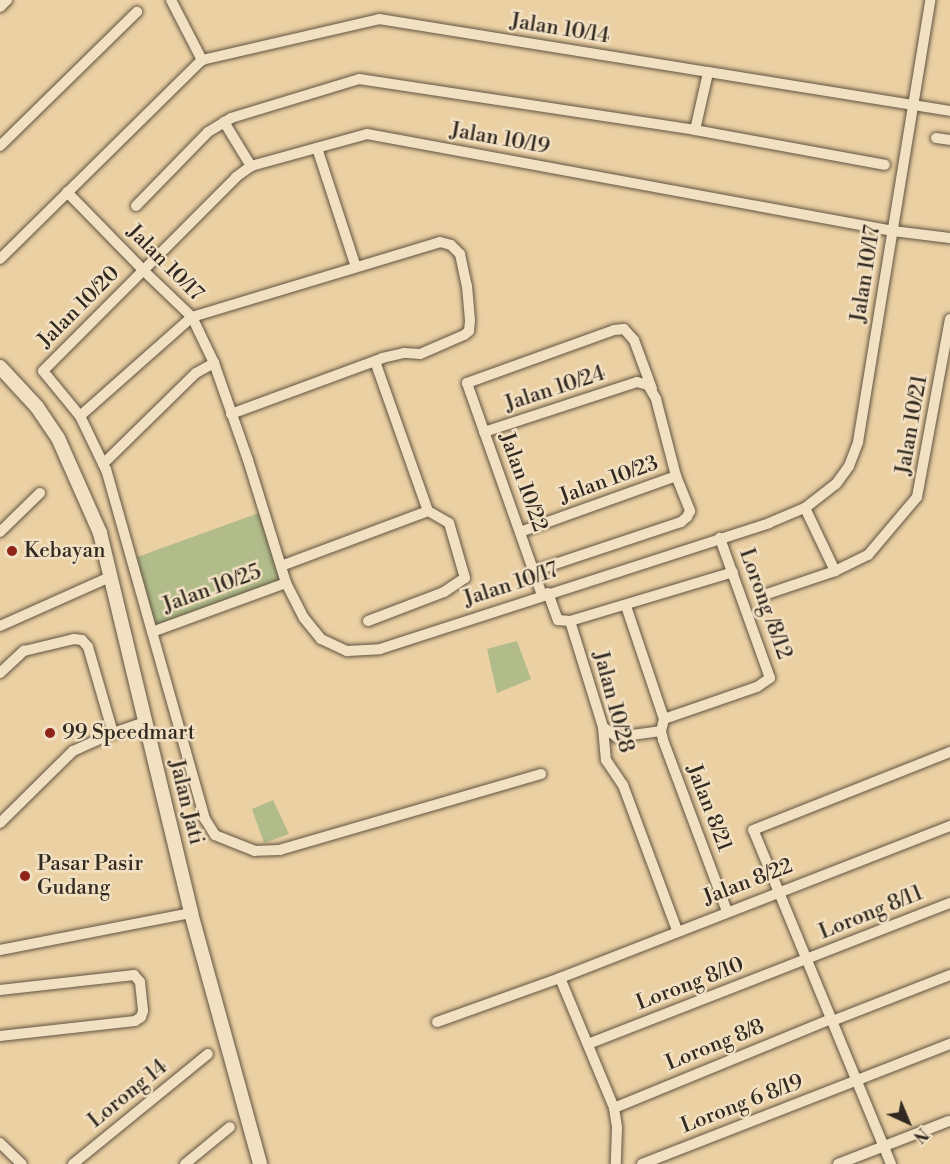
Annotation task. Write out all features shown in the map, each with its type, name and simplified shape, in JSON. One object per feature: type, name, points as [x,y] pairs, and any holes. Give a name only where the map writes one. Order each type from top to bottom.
[{"type":"street","points":[[0,7],[7,0]]},
{"type":"street","points":[[0,259],[202,60],[171,0]]},
{"type":"street","name":"Jalan 10/17","points":[[71,188],[144,271],[192,317],[214,363],[286,583],[304,618],[321,639],[347,651],[380,649],[805,508],[836,484],[849,466],[858,442],[911,105],[930,0]]},
{"type":"street","points":[[0,146],[137,12]]},
{"type":"street","name":"Jalan 10/14","points":[[202,60],[379,19],[950,111]]},
{"type":"street","points":[[695,130],[708,73]]},
{"type":"street","points":[[136,206],[208,132],[224,122],[359,79],[695,130],[885,165]]},
{"type":"street","points":[[224,122],[251,166]]},
{"type":"street","name":"Jalan 10/19","points":[[144,271],[237,177],[251,166],[367,134],[892,231],[950,238]]},
{"type":"street","points":[[936,138],[950,140]]},
{"type":"street","points":[[317,148],[356,267]]},
{"type":"street","points":[[231,414],[375,361],[398,354],[420,354],[469,331],[467,286],[462,259],[451,245],[440,242],[192,317],[80,416],[103,464],[205,819],[215,835],[255,851],[280,850],[541,774]]},
{"type":"street","name":"Jalan 10/20","points":[[80,416],[43,371],[144,271]]},
{"type":"street","name":"Jalan 10/21","points":[[767,594],[835,571],[868,555],[918,496],[950,319]]},
{"type":"street","name":"Jalan 10/22","points":[[545,594],[534,572],[467,383],[614,330],[624,329],[634,340],[652,390]]},
{"type":"street","points":[[368,621],[444,592],[465,578],[449,523],[428,511],[375,361]]},
{"type":"street","points":[[103,464],[196,373],[214,363]]},
{"type":"street","name":"Jalan Jati","points":[[0,367],[37,407],[58,438],[100,533],[191,913],[260,1164]]},
{"type":"street","name":"Jalan 10/24","points":[[484,432],[637,382],[648,385],[652,390]]},
{"type":"street","points":[[534,572],[681,522],[690,511],[676,476],[652,390]]},
{"type":"street","name":"Jalan 10/23","points":[[520,532],[676,476]]},
{"type":"street","points":[[0,532],[40,493]]},
{"type":"street","points":[[805,508],[835,571]]},
{"type":"street","points":[[281,566],[428,511]]},
{"type":"street","name":"Lorong /8/12","points":[[664,719],[768,682],[769,674],[720,538]]},
{"type":"street","points":[[570,621],[733,572]]},
{"type":"street","points":[[0,626],[110,577]]},
{"type":"street","name":"Jalan 10/25","points":[[152,632],[286,583]]},
{"type":"street","name":"Jalan 10/28","points":[[545,594],[558,620],[570,621],[603,727],[606,760],[623,785],[677,930]]},
{"type":"street","points":[[603,727],[617,737],[661,731],[664,719],[626,606]]},
{"type":"street","points":[[0,673],[22,652],[74,639],[82,640],[89,653],[113,733]]},
{"type":"street","points":[[0,823],[74,751],[113,733],[145,722]]},
{"type":"street","name":"Jalan 8/21","points":[[661,731],[727,911]]},
{"type":"street","points":[[891,1164],[753,830],[950,752]]},
{"type":"street","name":"Jalan 8/22","points":[[437,1022],[560,978],[677,930],[950,826]]},
{"type":"street","name":"Lorong 8/11","points":[[807,960],[950,903]]},
{"type":"street","points":[[0,950],[191,913]]},
{"type":"street","name":"Lorong 8/10","points":[[588,1044],[807,960]]},
{"type":"street","points":[[0,990],[134,975],[140,982],[143,1011],[141,1017],[135,1021],[0,1036]]},
{"type":"street","points":[[832,1020],[950,975]]},
{"type":"street","points":[[560,978],[614,1108],[617,1128],[616,1164]]},
{"type":"street","name":"Lorong 8/8","points":[[614,1108],[832,1020]]},
{"type":"street","name":"Lorong 6 8/19","points":[[642,1164],[950,1044]]},
{"type":"street","name":"Lorong 14","points":[[73,1164],[208,1054]]},
{"type":"street","points":[[838,1164],[949,1121]]},
{"type":"street","points":[[185,1164],[230,1126]]},
{"type":"street","points":[[0,1143],[22,1164]]},
{"type":"green space","points":[[264,511],[286,583],[152,632],[129,560]]},
{"type":"green space","points":[[517,641],[531,679],[497,693],[487,649]]},
{"type":"green space","points":[[273,800],[289,834],[264,843],[252,809]]},
{"type":"place","name":"Kebayan","points":[[12,551]]},
{"type":"place","name":"99 Speedmart","points":[[50,733]]},
{"type":"place","name":"Pasar Pasir Gudang","points":[[25,876]]}]
